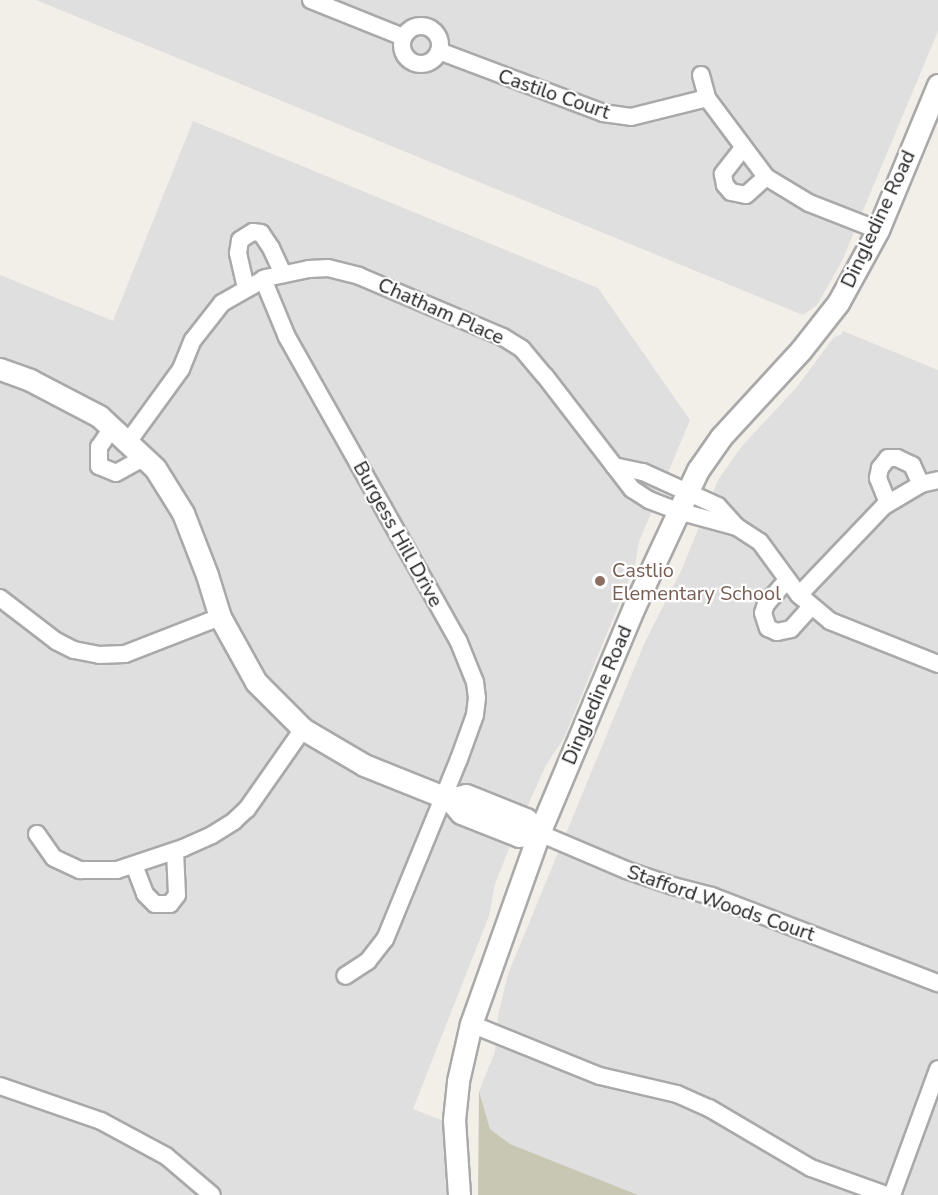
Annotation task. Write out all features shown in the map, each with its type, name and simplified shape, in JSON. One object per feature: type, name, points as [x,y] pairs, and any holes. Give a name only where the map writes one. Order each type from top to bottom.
[{"type":"street","points":[[311,0],[403,37]]},
{"type":"street","points":[[414,26],[427,26],[437,34],[439,51],[430,62],[412,62],[403,53],[403,37],[414,26]]},
{"type":"street","name":"Castilo Court","points":[[439,51],[603,113],[631,117],[707,98]]},
{"type":"street","points":[[701,75],[707,98],[766,177],[809,203],[878,230]]},
{"type":"street","name":"Dingledine Road","points":[[459,1195],[454,1120],[458,1081],[471,1024],[539,833],[687,490],[721,438],[801,350],[838,303],[878,230],[938,85]]},
{"type":"street","points":[[743,148],[723,174],[725,185],[731,192],[746,195],[766,177]]},
{"type":"street","points":[[246,288],[238,252],[240,240],[253,232],[261,233],[272,248],[283,273]]},
{"type":"street","name":"Chatham Place","points":[[128,442],[181,369],[193,340],[222,303],[263,279],[283,273],[328,268],[359,276],[504,337],[522,349],[545,376],[593,442],[632,489],[649,500],[678,511],[737,527]]},
{"type":"street","name":"Burgess Hill Drive","points":[[263,279],[287,337],[458,640],[475,682],[477,698],[475,715],[446,798],[385,939],[368,961],[345,976]]},
{"type":"street","points":[[0,369],[30,380],[99,416],[155,468],[183,513],[207,574],[220,617],[256,682],[303,729],[364,765],[446,798],[466,795],[526,819],[539,833]]},
{"type":"street","points":[[112,428],[99,447],[99,466],[116,473],[145,457]]},
{"type":"street","points":[[888,503],[878,478],[880,468],[888,458],[897,458],[912,465],[921,484]]},
{"type":"street","points":[[614,466],[644,472],[718,506],[737,527],[760,542],[799,595],[830,621],[938,664]]},
{"type":"street","points":[[799,595],[888,503],[921,484],[938,480]]},
{"type":"street","points":[[787,580],[766,604],[764,622],[768,628],[777,632],[791,629],[811,607]]},
{"type":"street","points":[[3,606],[56,641],[74,650],[99,655],[125,654],[220,617]]},
{"type":"street","points":[[37,834],[54,858],[80,870],[117,870],[175,851],[212,835],[248,809],[303,729]]},
{"type":"street","name":"Stafford Woods Court","points":[[539,833],[626,870],[712,896],[938,983]]},
{"type":"street","points":[[134,865],[146,894],[155,904],[170,904],[177,895],[175,851]]},
{"type":"street","points":[[471,1024],[600,1076],[677,1094],[722,1114],[812,1168],[886,1195]]},
{"type":"street","points":[[892,1195],[938,1069]]},
{"type":"street","points":[[0,1086],[101,1120],[166,1156],[212,1195]]},
{"type":"shaded area","points":[[36,0],[938,0],[938,31],[842,261],[817,305],[803,315]]},
{"type":"shaded area","points":[[193,121],[598,288],[690,420],[639,542],[635,565],[564,738],[546,765],[512,841],[495,884],[489,916],[413,1109],[444,1121],[446,1195],[0,1195],[0,275],[113,321]]},
{"type":"shaded area","points":[[843,331],[938,370],[938,1195],[637,1195],[510,1144],[490,1129],[479,1091],[495,1052],[498,1015],[508,974],[645,642],[682,569],[718,480],[742,446],[796,388],[834,337],[841,335]]},
{"type":"shaded area","points":[[479,1091],[490,1129],[510,1144],[638,1195],[478,1195]]},
{"type":"place","name":"Castlio Elementary School","points":[[600,581]]}]
